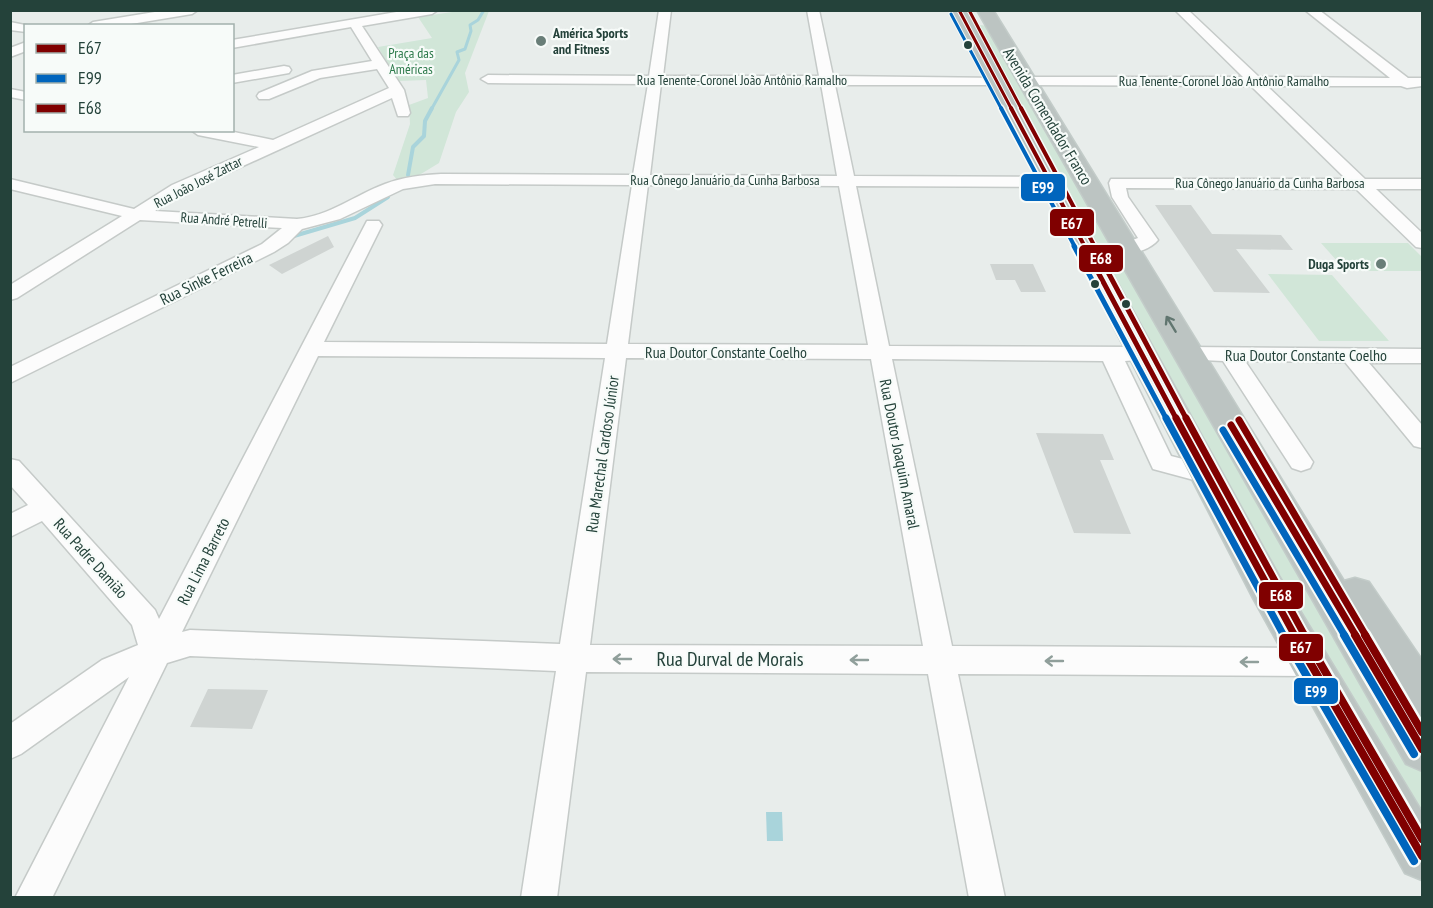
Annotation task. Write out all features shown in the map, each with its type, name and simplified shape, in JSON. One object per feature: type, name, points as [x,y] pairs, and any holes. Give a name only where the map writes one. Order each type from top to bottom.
[{"type":"highway","name":"Avenida Comendador Franco","points":[[974,15],[996,81],[1205,474],[1308,662],[1422,856]]},
{"type":"highway","name":"Avenida Comendador Franco","points":[[974,15],[1026,81],[1422,748]]},
{"type":"highway","points":[[1211,392],[1302,518],[1422,696]]},
{"type":"street","points":[[88,24],[111,10]]},
{"type":"street","points":[[88,24],[192,10]]},
{"type":"street","points":[[359,23],[372,10]]},
{"type":"street","points":[[234,44],[432,10]]},
{"type":"street","name":"Rua Marechal Cardoso Júnior","points":[[538,897],[665,10]]},
{"type":"street","name":"Rua Doutor Joaquim Amaral","points":[[813,10],[987,897]]},
{"type":"street","points":[[1181,10],[1422,243]]},
{"type":"street","points":[[1311,10],[1422,94]]},
{"type":"street","points":[[359,23],[380,64],[397,90],[403,112]]},
{"type":"street","points":[[10,53],[24,47]]},
{"type":"street","points":[[234,81],[270,93],[321,73],[380,64]]},
{"type":"street","points":[[234,80],[284,70]]},
{"type":"street","name":"Rua Tenente-Coronel João Antônio Ramalho","points":[[488,79],[996,81]]},
{"type":"street","name":"Rua Tenente-Coronel João Antônio Ramalho","points":[[1026,81],[1422,82]]},
{"type":"street","name":"Rua João José Zattar","points":[[10,294],[178,189],[397,90]]},
{"type":"street","points":[[208,132],[274,146]]},
{"type":"street","name":"Rua Cônego Januário da Cunha Barbosa","points":[[297,224],[314,223],[333,217],[400,184],[441,179],[1050,182]]},
{"type":"street","name":"Rua Cônego Januário da Cunha Barbosa","points":[[1126,249],[1149,240],[1120,197],[1117,183],[1422,184]]},
{"type":"street","name":"Rua André Petrelli","points":[[13,187],[137,214],[297,224]]},
{"type":"street","name":"Rua Sinke Ferreira","points":[[10,376],[268,248],[282,239],[297,224]]},
{"type":"street","name":"Rua Lima Barreto","points":[[33,897],[373,225]]},
{"type":"street","name":"Rua Doutor Constante Coelho","points":[[310,349],[1142,354]]},
{"type":"street","points":[[1111,354],[1162,463],[1205,474]]},
{"type":"street","name":"Rua Doutor Constante Coelho","points":[[1189,354],[1422,356]]},
{"type":"street","points":[[1230,355],[1301,462]]},
{"type":"street","points":[[1351,355],[1422,440]]},
{"type":"street","name":"Rua Padre Damião","points":[[10,468],[146,619],[155,655]]},
{"type":"street","points":[[10,527],[45,507]]},
{"type":"street","points":[[1384,637],[1402,650],[1422,659]]},
{"type":"street","name":"Rua Durval de Morais","points":[[10,743],[127,662],[190,644],[573,658],[1308,662]]},
{"type":"green space","name":"Praça das Américas","points":[[459,11],[489,11],[465,73],[469,92],[456,112],[439,163],[416,177],[398,181],[393,175],[410,124],[409,105],[428,98],[426,80],[398,81],[378,47],[432,38],[418,17]]},
{"type":"green space","points":[[973,24],[988,26],[1422,774],[1422,824],[1334,680]]},
{"type":"green space","name":"Duga Sports","points":[[1321,243],[1408,243],[1422,257],[1422,271],[1346,271]]},
{"type":"green space","points":[[1268,274],[1332,275],[1389,341],[1319,341]]},
{"type":"water","points":[[766,812],[782,812],[783,841],[767,841]]},
{"type":"building","points":[[1155,205],[1191,205],[1212,234],[1281,235],[1293,250],[1236,249],[1270,293],[1214,292]]},
{"type":"building","points":[[328,236],[334,247],[282,274],[269,265]]},
{"type":"building","points":[[990,264],[1033,264],[1046,292],[1021,292],[1015,280],[996,280]]},
{"type":"building","points":[[1036,433],[1103,434],[1114,460],[1100,460],[1131,534],[1074,533]]},
{"type":"building","points":[[208,689],[268,690],[252,729],[190,727]]},
{"type":"waterway","points":[[431,110],[459,60],[457,52],[465,49],[471,31],[470,25],[478,20],[484,10]]},
{"type":"waterway","points":[[408,175],[413,147],[424,136],[425,121],[432,108]]},
{"type":"waterway","points":[[294,236],[355,218],[388,197]]},
{"type":"transit line","name":"E67","points":[[959,10],[1266,587],[1422,856]]},
{"type":"transit line","name":"E68","points":[[969,10],[1274,583],[1422,839]]},
{"type":"transit line","name":"E99","points":[[951,14],[1258,591],[1414,861]]},
{"type":"transit line","name":"E68","points":[[1239,420],[1422,732]]},
{"type":"transit line","name":"E67","points":[[1231,425],[1422,749]]},
{"type":"transit line","name":"E99","points":[[1223,430],[1414,754]]},
{"type":"place","name":"América Sports and Fitness","points":[[541,41]]},
{"type":"place","name":"Duga Sports","points":[[1381,264]]}]
